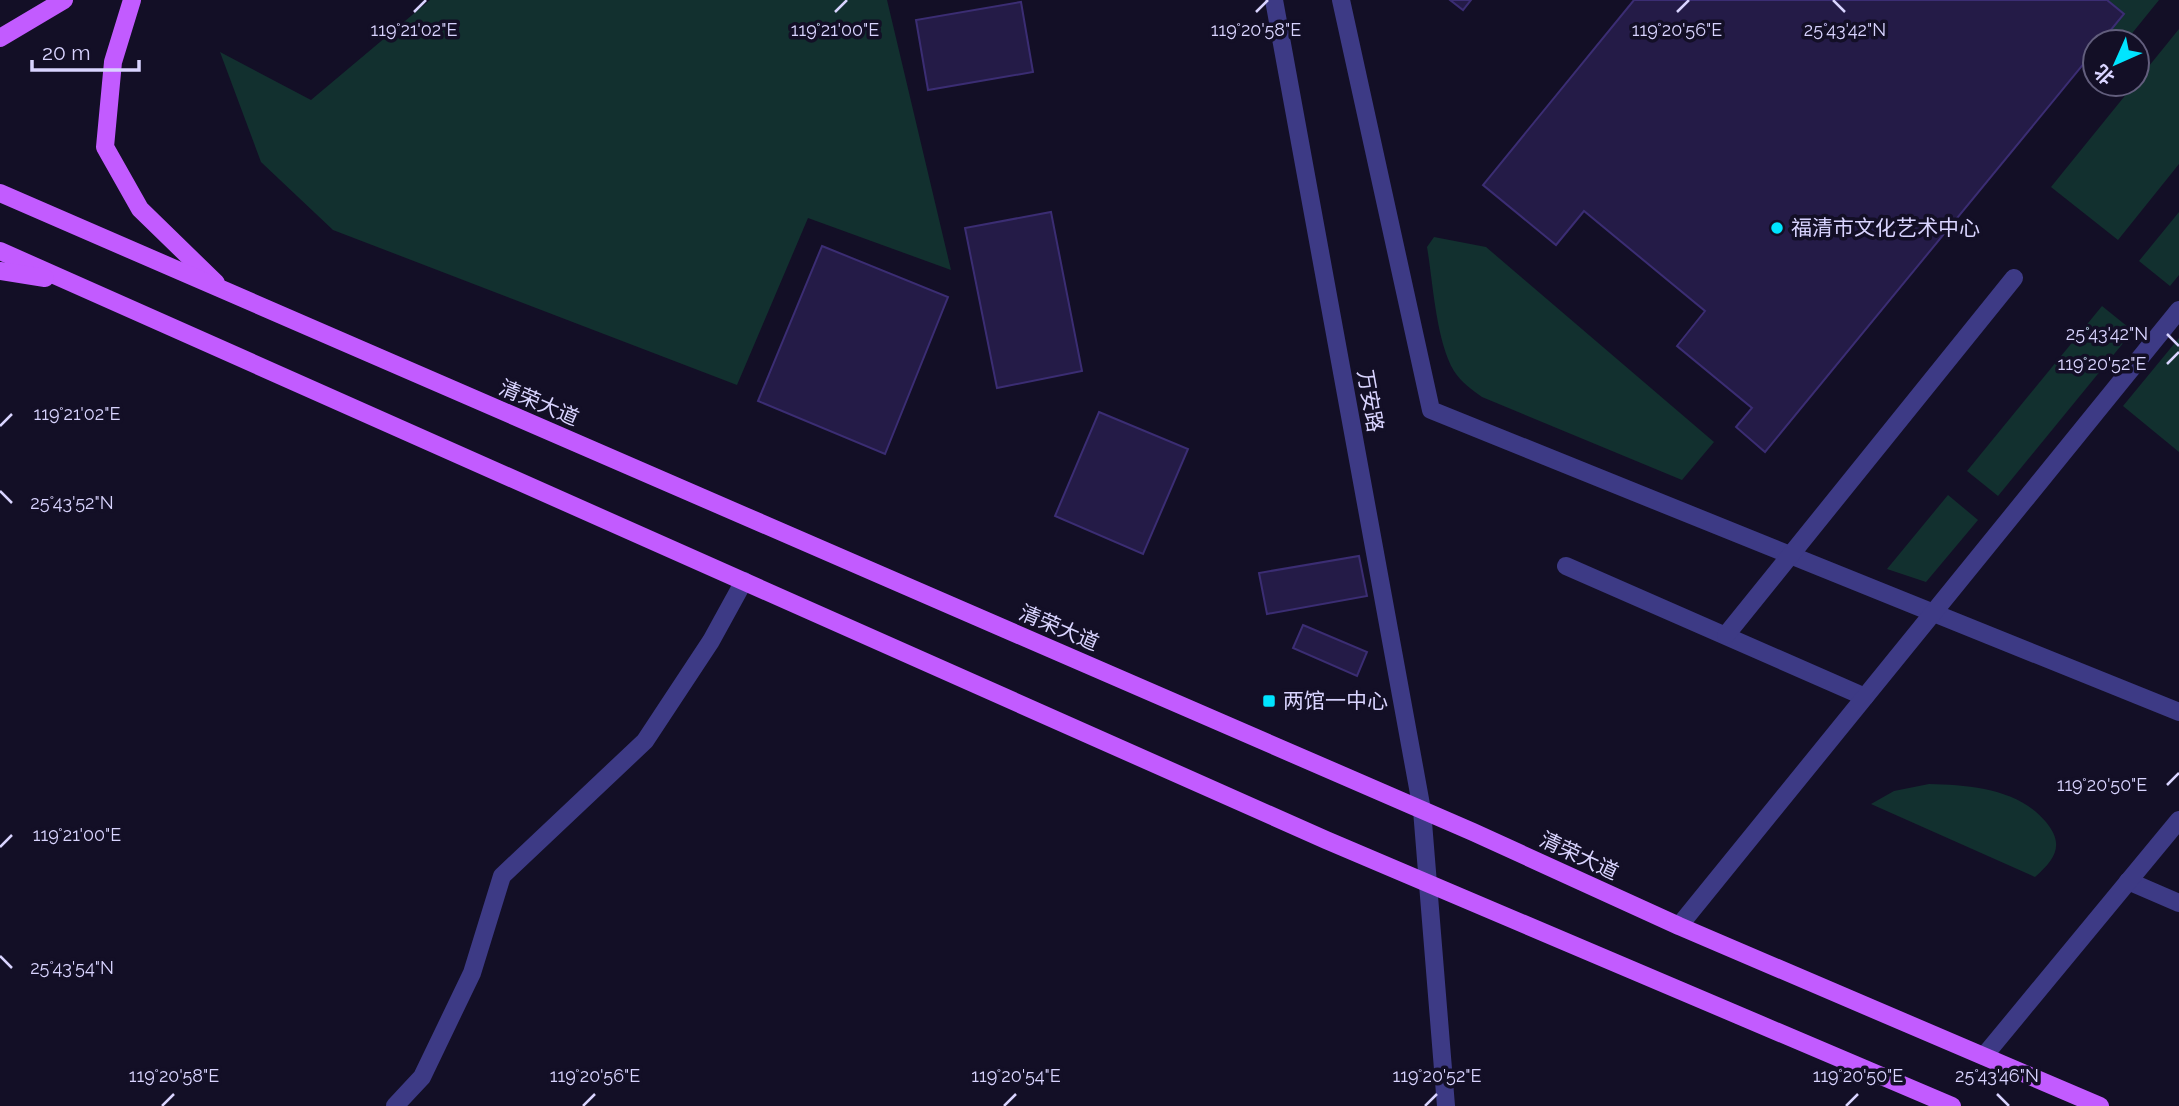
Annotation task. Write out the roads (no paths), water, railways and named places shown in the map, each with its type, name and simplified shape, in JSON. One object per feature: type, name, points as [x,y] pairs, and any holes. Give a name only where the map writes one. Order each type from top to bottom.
[{"type":"main road","points":[[0,38],[64,0]]},
{"type":"main road","points":[[132,0],[113,62],[105,147],[141,209],[224,291]]},
{"type":"main road","name":"清荣大道","points":[[0,194],[1422,810],[1679,926],[2100,1106]]},
{"type":"main road","points":[[0,251],[85,286],[1426,882],[1952,1106]]},
{"type":"main road","points":[[0,271],[85,286]]},
{"type":"street","name":"万安路","points":[[1274,0],[1422,810],[1446,1106]]},
{"type":"street","points":[[1341,0],[1431,410],[2179,712]]},
{"type":"street","points":[[1726,635],[2014,278]]},
{"type":"street","points":[[1679,926],[2179,310]]},
{"type":"street","points":[[1566,566],[1865,697]]},
{"type":"street","points":[[395,1106],[422,1077],[472,972],[502,876],[645,741],[712,641],[744,581]]},
{"type":"street","points":[[1984,1056],[2179,820]]},
{"type":"street","points":[[2129,881],[2179,903]]},
{"type":"place","name":"福清市文化艺术中心","points":[[1777,228]]},
{"type":"place","name":"两馆一中心","points":[[1269,701]]}]
